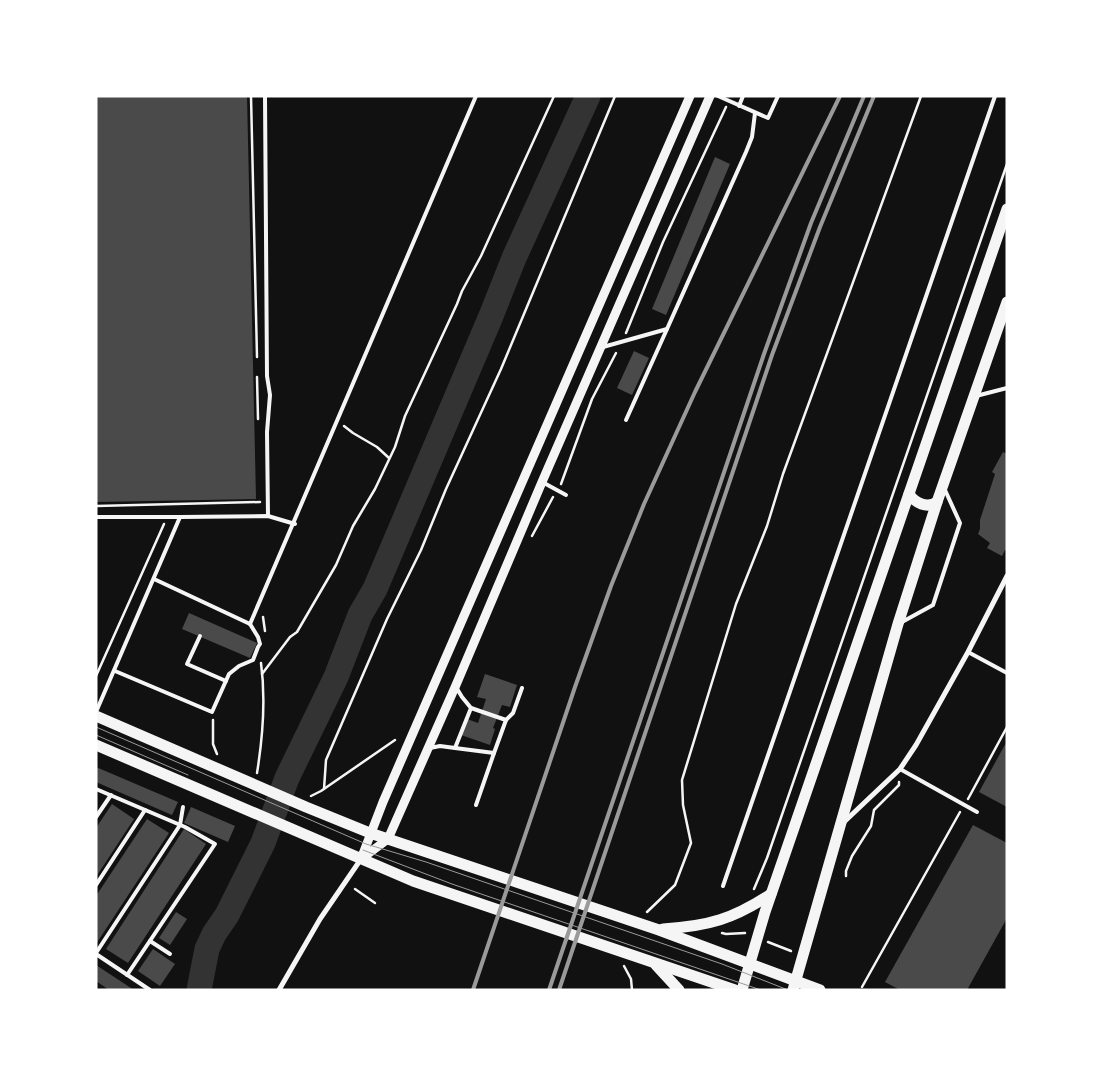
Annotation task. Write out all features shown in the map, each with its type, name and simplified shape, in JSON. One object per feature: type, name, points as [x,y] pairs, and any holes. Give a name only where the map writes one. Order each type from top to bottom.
[{"type":"main road","points":[[742,990],[771,894],[1007,209]]},
{"type":"main road","points":[[795,985],[898,624],[937,502],[1007,302]]},
{"type":"main road","points":[[909,494],[915,501],[921,504],[930,505],[937,502]]},
{"type":"main road","points":[[96,716],[255,785],[308,802],[370,833],[659,930],[749,963],[795,985],[820,990]]},
{"type":"main road","points":[[96,745],[413,880],[735,990]]},
{"type":"main road","points":[[659,930],[698,925],[727,918],[751,907],[771,894]]},
{"type":"main road","points":[[653,962],[679,990]]},
{"type":"street","points":[[279,990],[320,919],[361,859],[370,833],[690,96]]},
{"type":"street","points":[[361,859],[388,839],[456,686],[542,482],[710,96]]},
{"type":"street","points":[[841,824],[900,769],[916,745],[968,652],[1007,576]]},
{"type":"lane","points":[[265,96],[267,376],[270,394],[267,432],[268,516]]},
{"type":"lane","points":[[250,624],[295,524],[476,96]]},
{"type":"lane","points":[[718,96],[768,118],[778,96]]},
{"type":"lane","points":[[739,106],[743,96]]},
{"type":"lane","points":[[723,886],[995,96]]},
{"type":"lane","points":[[626,420],[746,152],[752,137],[755,113]]},
{"type":"lane","points":[[601,347],[667,329]]},
{"type":"lane","points":[[974,397],[1007,388]]},
{"type":"lane","points":[[542,482],[566,495]]},
{"type":"lane","points":[[898,624],[933,605],[960,523],[943,486]]},
{"type":"lane","points":[[96,517],[268,516],[295,524]]},
{"type":"lane","points":[[96,712],[180,517]]},
{"type":"lane","points":[[115,671],[212,712],[229,674],[253,660],[260,644],[250,624],[154,579]]},
{"type":"lane","points":[[200,636],[188,664],[226,681]]},
{"type":"lane","points":[[968,652],[1007,673]]},
{"type":"lane","points":[[456,686],[471,708],[506,720]]},
{"type":"lane","points":[[476,805],[506,720],[514,713],[522,688]]},
{"type":"lane","points":[[455,748],[471,708]]},
{"type":"lane","points":[[427,748],[440,746],[494,753]]},
{"type":"lane","points":[[900,769],[977,812]]},
{"type":"lane","points":[[96,789],[180,825],[215,844],[127,975]]},
{"type":"lane","points":[[96,817],[111,795]]},
{"type":"lane","points":[[150,990],[96,953],[180,825],[182,807]]},
{"type":"lane","points":[[96,884],[145,810]]},
{"type":"lane","points":[[150,940],[170,954]]},
{"type":"path","points":[[251,96],[257,365]]},
{"type":"path","points":[[262,674],[290,637],[296,632],[316,602],[336,565],[353,526],[375,489],[405,416],[462,290],[481,256],[554,96]]},
{"type":"path","points":[[324,789],[326,760],[387,619],[421,550],[446,488],[501,368],[616,96]]},
{"type":"path","points":[[645,914],[676,885],[691,843],[683,805],[682,780],[736,604],[921,96]]},
{"type":"path","points":[[529,542],[557,490],[592,399],[623,342],[663,242],[728,101]]},
{"type":"path","points":[[750,895],[758,882],[767,858],[1007,164]]},
{"type":"path","points":[[257,375],[258,424]]},
{"type":"path","points":[[338,422],[377,447],[389,458]]},
{"type":"path","points":[[96,506],[260,502]]},
{"type":"path","points":[[96,676],[161,530],[165,517],[164,505]]},
{"type":"path","points":[[257,773],[263,730],[264,702],[258,647]]},
{"type":"path","points":[[212,712],[214,744],[217,756]]},
{"type":"path","points":[[862,987],[1007,727]]},
{"type":"path","points":[[308,802],[395,740]]},
{"type":"path","points":[[846,876],[852,856],[871,826],[874,810],[899,785],[900,769]]},
{"type":"path","points":[[355,889],[374,903]]},
{"type":"path","points":[[719,930],[721,933],[726,934],[745,934]]},
{"type":"path","points":[[768,942],[791,951]]},
{"type":"path","points":[[624,966],[631,979],[632,990]]},
{"type":"building","points":[[96,96],[247,96],[256,499],[96,502]]},
{"type":"building","points":[[715,157],[730,164],[666,315],[652,309]]},
{"type":"building","points":[[634,351],[649,358],[632,395],[617,388]]},
{"type":"building","points":[[1003,452],[1007,454],[1007,551],[1005,550],[1002,556],[987,548],[990,543],[978,534],[980,520],[995,474],[992,472]]},
{"type":"building","points":[[189,613],[257,643],[250,658],[182,629]]},
{"type":"building","points":[[485,674],[517,685],[510,707],[502,705],[493,728],[495,729],[490,745],[461,735],[467,719],[478,723],[486,699],[477,697]]},
{"type":"building","points":[[1007,741],[1007,807],[979,792]]},
{"type":"building","points":[[96,767],[178,802],[172,815],[96,782]]},
{"type":"building","points":[[112,804],[134,819],[96,877],[96,828]]},
{"type":"building","points":[[191,807],[235,826],[228,842],[184,823]]},
{"type":"building","points":[[147,819],[169,833],[96,944],[96,896]]},
{"type":"building","points":[[973,825],[1007,843],[1007,918],[967,990],[900,990],[885,982]]},
{"type":"building","points":[[184,829],[206,844],[128,963],[106,949]]},
{"type":"building","points":[[176,912],[187,919],[170,945],[159,938]]},
{"type":"building","points":[[153,949],[175,964],[160,986],[138,971]]},
{"type":"building","points":[[96,965],[134,990],[109,990],[96,981]]},
{"type":"waterway","points":[[199,990],[207,949],[214,934],[227,915],[263,843],[287,778],[336,677],[360,615],[375,589],[514,258],[588,96]]},
{"type":"tram line","points":[[96,727],[366,844],[426,862],[722,964],[788,990]]},
{"type":"tram line","points":[[96,735],[188,775]]},
{"type":"tram line","points":[[363,850],[452,884],[761,990]]},
{"type":"railway","points":[[473,990],[575,687],[611,586],[644,504],[695,392],[840,96]]},
{"type":"railway","points":[[549,990],[764,354],[811,223],[864,96]]},
{"type":"railway","points":[[559,990],[772,355],[820,227],[874,96]]}]
